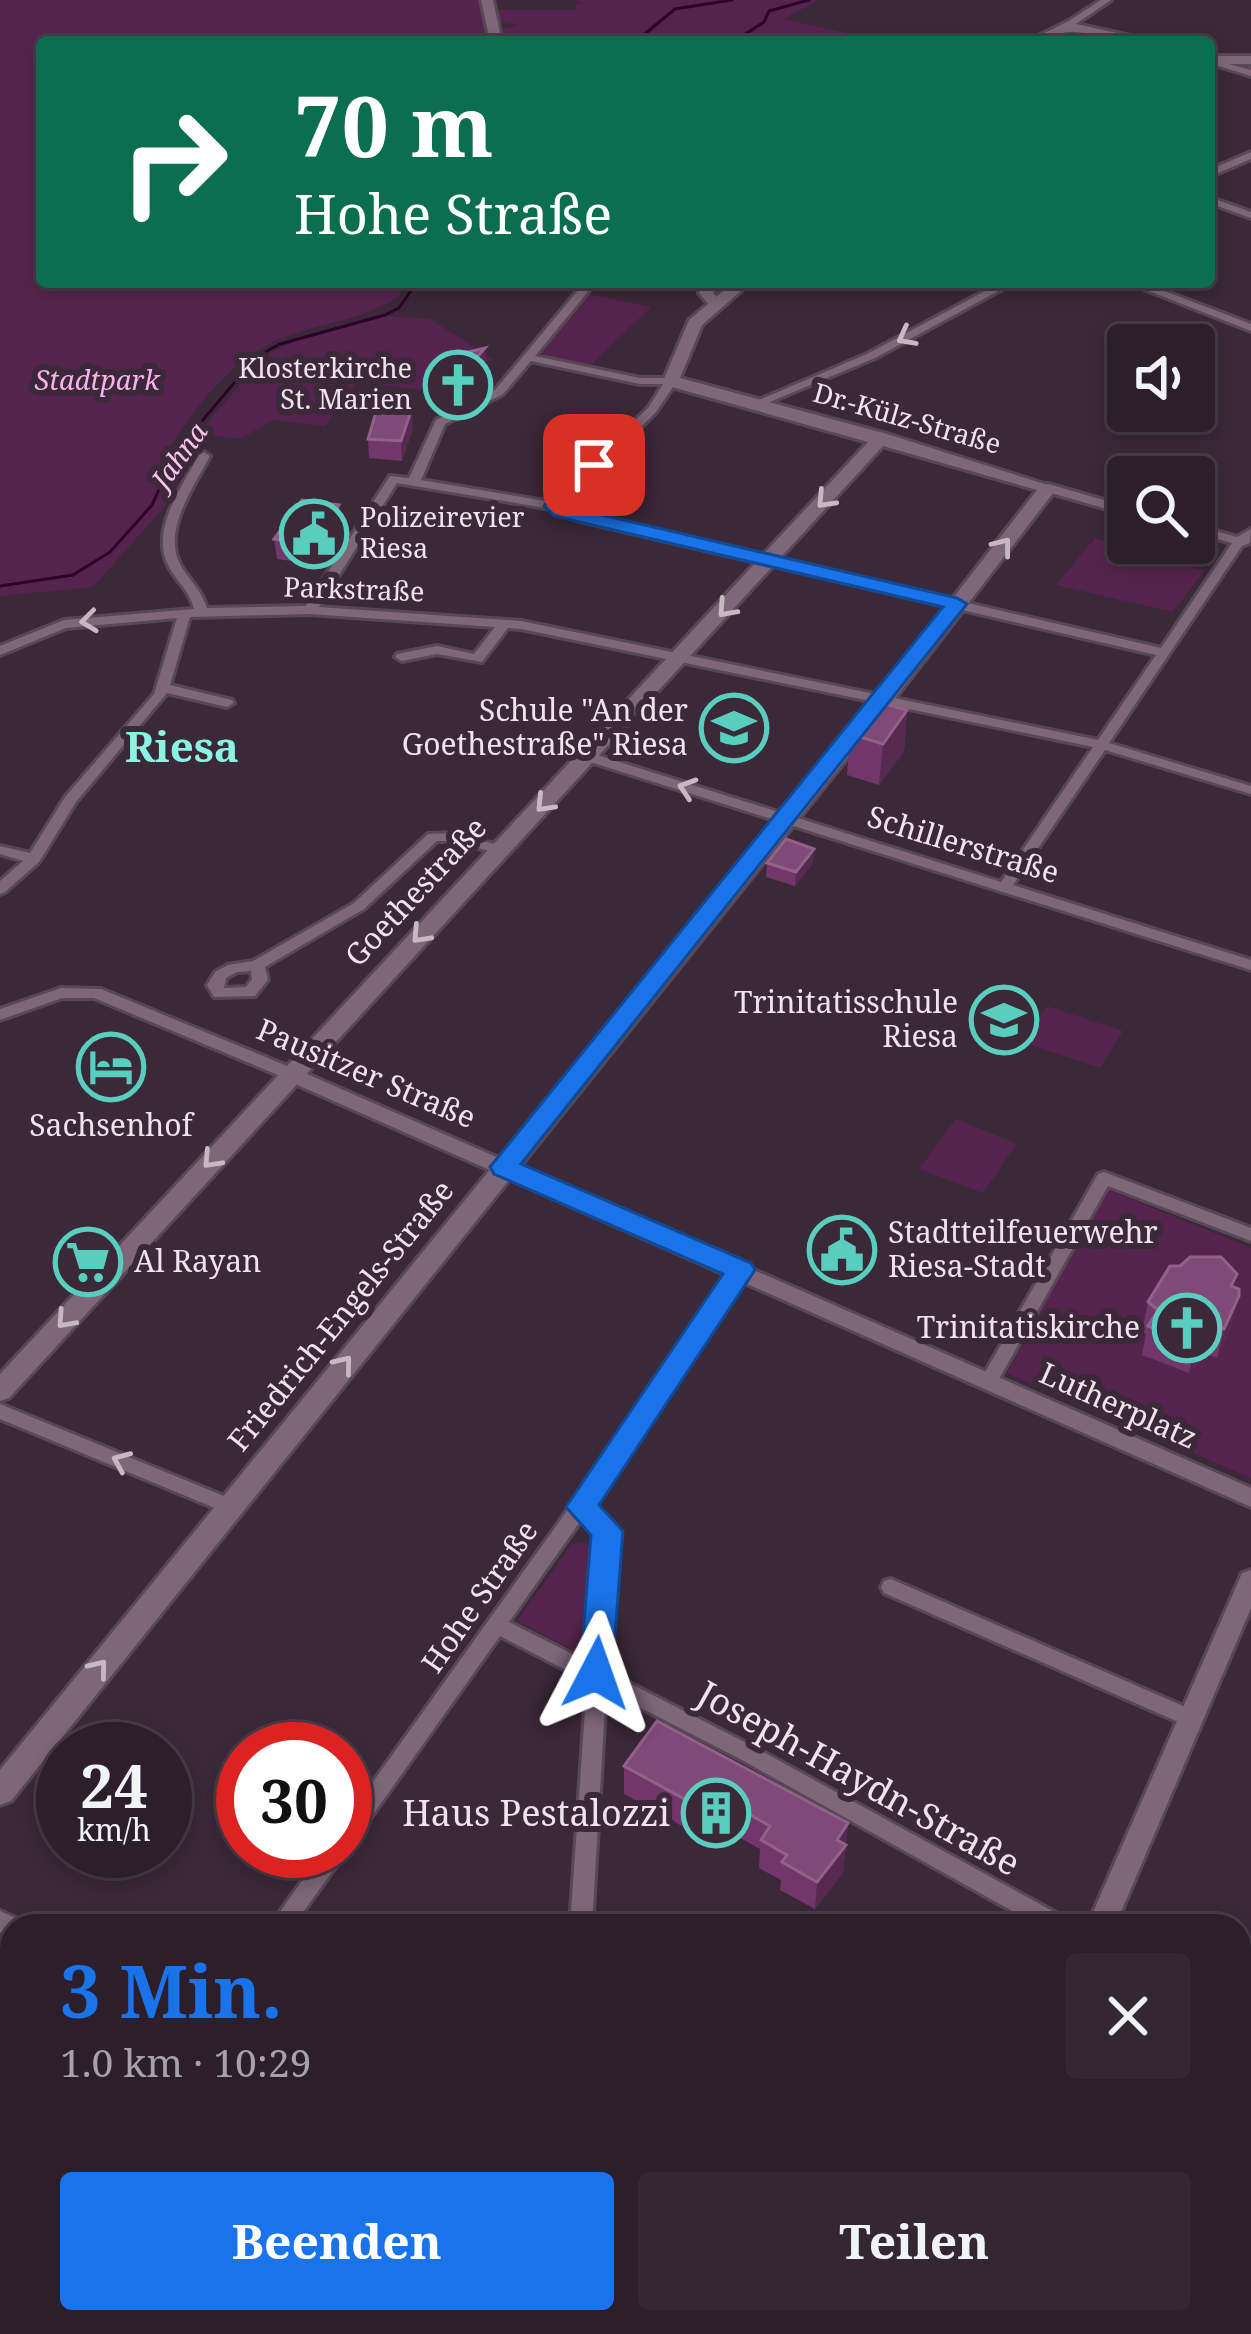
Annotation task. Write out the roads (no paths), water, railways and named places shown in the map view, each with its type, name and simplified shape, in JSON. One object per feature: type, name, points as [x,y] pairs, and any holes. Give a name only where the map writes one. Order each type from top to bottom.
[{"type":"main road","points":[[1046,36],[1067,26],[1112,36]]},
{"type":"main road","points":[[1215,60],[1251,60]]},
{"type":"main road","points":[[671,381],[688,335],[735,288]]},
{"type":"main road","name":"Dr.-Külz-Straße","points":[[671,381],[1048,488]]},
{"type":"main road","name":"Goethestraße","points":[[0,1391],[881,438]]},
{"type":"main road","name":"Friedrich-Engels-Straße","points":[[0,1792],[886,697],[1048,488]]},
{"type":"street","points":[[487,0],[495,36]]},
{"type":"street","points":[[1067,26],[1092,4],[1107,0]]},
{"type":"street","points":[[1215,61],[1251,73]]},
{"type":"street","points":[[1215,171],[1251,155]]},
{"type":"street","points":[[1215,202],[1251,215]]},
{"type":"street","points":[[1215,215],[1229,207]]},
{"type":"street","points":[[414,481],[440,422],[499,392],[586,288]]},
{"type":"street","points":[[708,288],[715,303]]},
{"type":"street","points":[[756,404],[871,356],[999,288]]},
{"type":"street","points":[[1146,288],[1251,328]]},
{"type":"street","points":[[530,358],[640,381],[671,381]]},
{"type":"street","points":[[554,506],[652,410],[671,381]]},
{"type":"street","points":[[201,612],[200,598],[176,569],[169,542],[174,515],[204,456]]},
{"type":"street","points":[[310,610],[394,479],[554,506],[576,516],[1162,652]]},
{"type":"street","name":"Dr.-Külz-Straße","points":[[1048,488],[1107,505]]},
{"type":"street","points":[[1006,885],[1162,652],[1247,540],[1215,533]]},
{"type":"street","name":"Parkstraße","points":[[0,651],[64,624],[201,612],[310,610],[505,624],[886,697],[1102,745],[1251,790]]},
{"type":"street","points":[[0,889],[34,859],[70,800],[165,688],[184,616]]},
{"type":"street","points":[[402,657],[437,650],[477,658],[505,624]]},
{"type":"street","points":[[165,688],[227,703]]},
{"type":"street","name":"Schillerstraße","points":[[590,757],[1251,965]]},
{"type":"street","points":[[257,965],[358,906],[433,837],[442,835],[501,850]]},
{"type":"street","points":[[0,850],[34,859]]},
{"type":"street","name":"Pausitzer Straße","points":[[0,1015],[71,992],[113,999],[989,1381]]},
{"type":"street","name":"Lutherplatz","points":[[1251,1234],[1104,1178],[989,1381],[1251,1498]]},
{"type":"street","name":"Hohe Straße","points":[[372,1800],[581,1507],[741,1270]]},
{"type":"street","points":[[0,1411],[229,1506]]},
{"type":"street","points":[[581,1507],[607,1531],[582,1914]]},
{"type":"street","points":[[1106,1914],[1251,1580]]},
{"type":"street","points":[[891,1587],[1190,1718]]},
{"type":"street","name":"Joseph-Haydn-Straße","points":[[497,1625],[596,1673],[1037,1914]]},
{"type":"street","points":[[290,1914],[316,1878]]},
{"type":"waterway","name":"Jahna","points":[[642,36],[675,9],[732,0]]},
{"type":"waterway","points":[[742,36],[764,22],[769,11],[809,0]]},
{"type":"waterway","name":"Jahna","points":[[0,586],[73,575],[110,552],[152,505],[176,452],[256,357],[280,344],[385,315],[399,308],[413,288]]},
{"type":"place","name":"Klosterkirche St. Marien","points":[[458,385]]},
{"type":"place","name":"Polizeirevier Riesa","points":[[314,534]]},
{"type":"place","name":"Schule \"An der Goethestraße\" Riesa","points":[[734,728]]},
{"type":"place","name":"Trinitatisschule Riesa","points":[[1004,1020]]},
{"type":"place","name":"Sachsenhof","points":[[111,1067]]},
{"type":"place","name":"Stadtteilfeuerwehr Riesa-Stadt","points":[[842,1250]]},
{"type":"place","name":"Al Rayan","points":[[88,1262]]},
{"type":"place","name":"Trinitatiskirche","points":[[1187,1328]]},
{"type":"place","name":"Haus Pestalozzi","points":[[716,1813]]},
{"type":"district","name":"Riesa","points":[[182,747]]},
{"type":"park label","name":"Stadtpark","points":[[97,381]]}]
